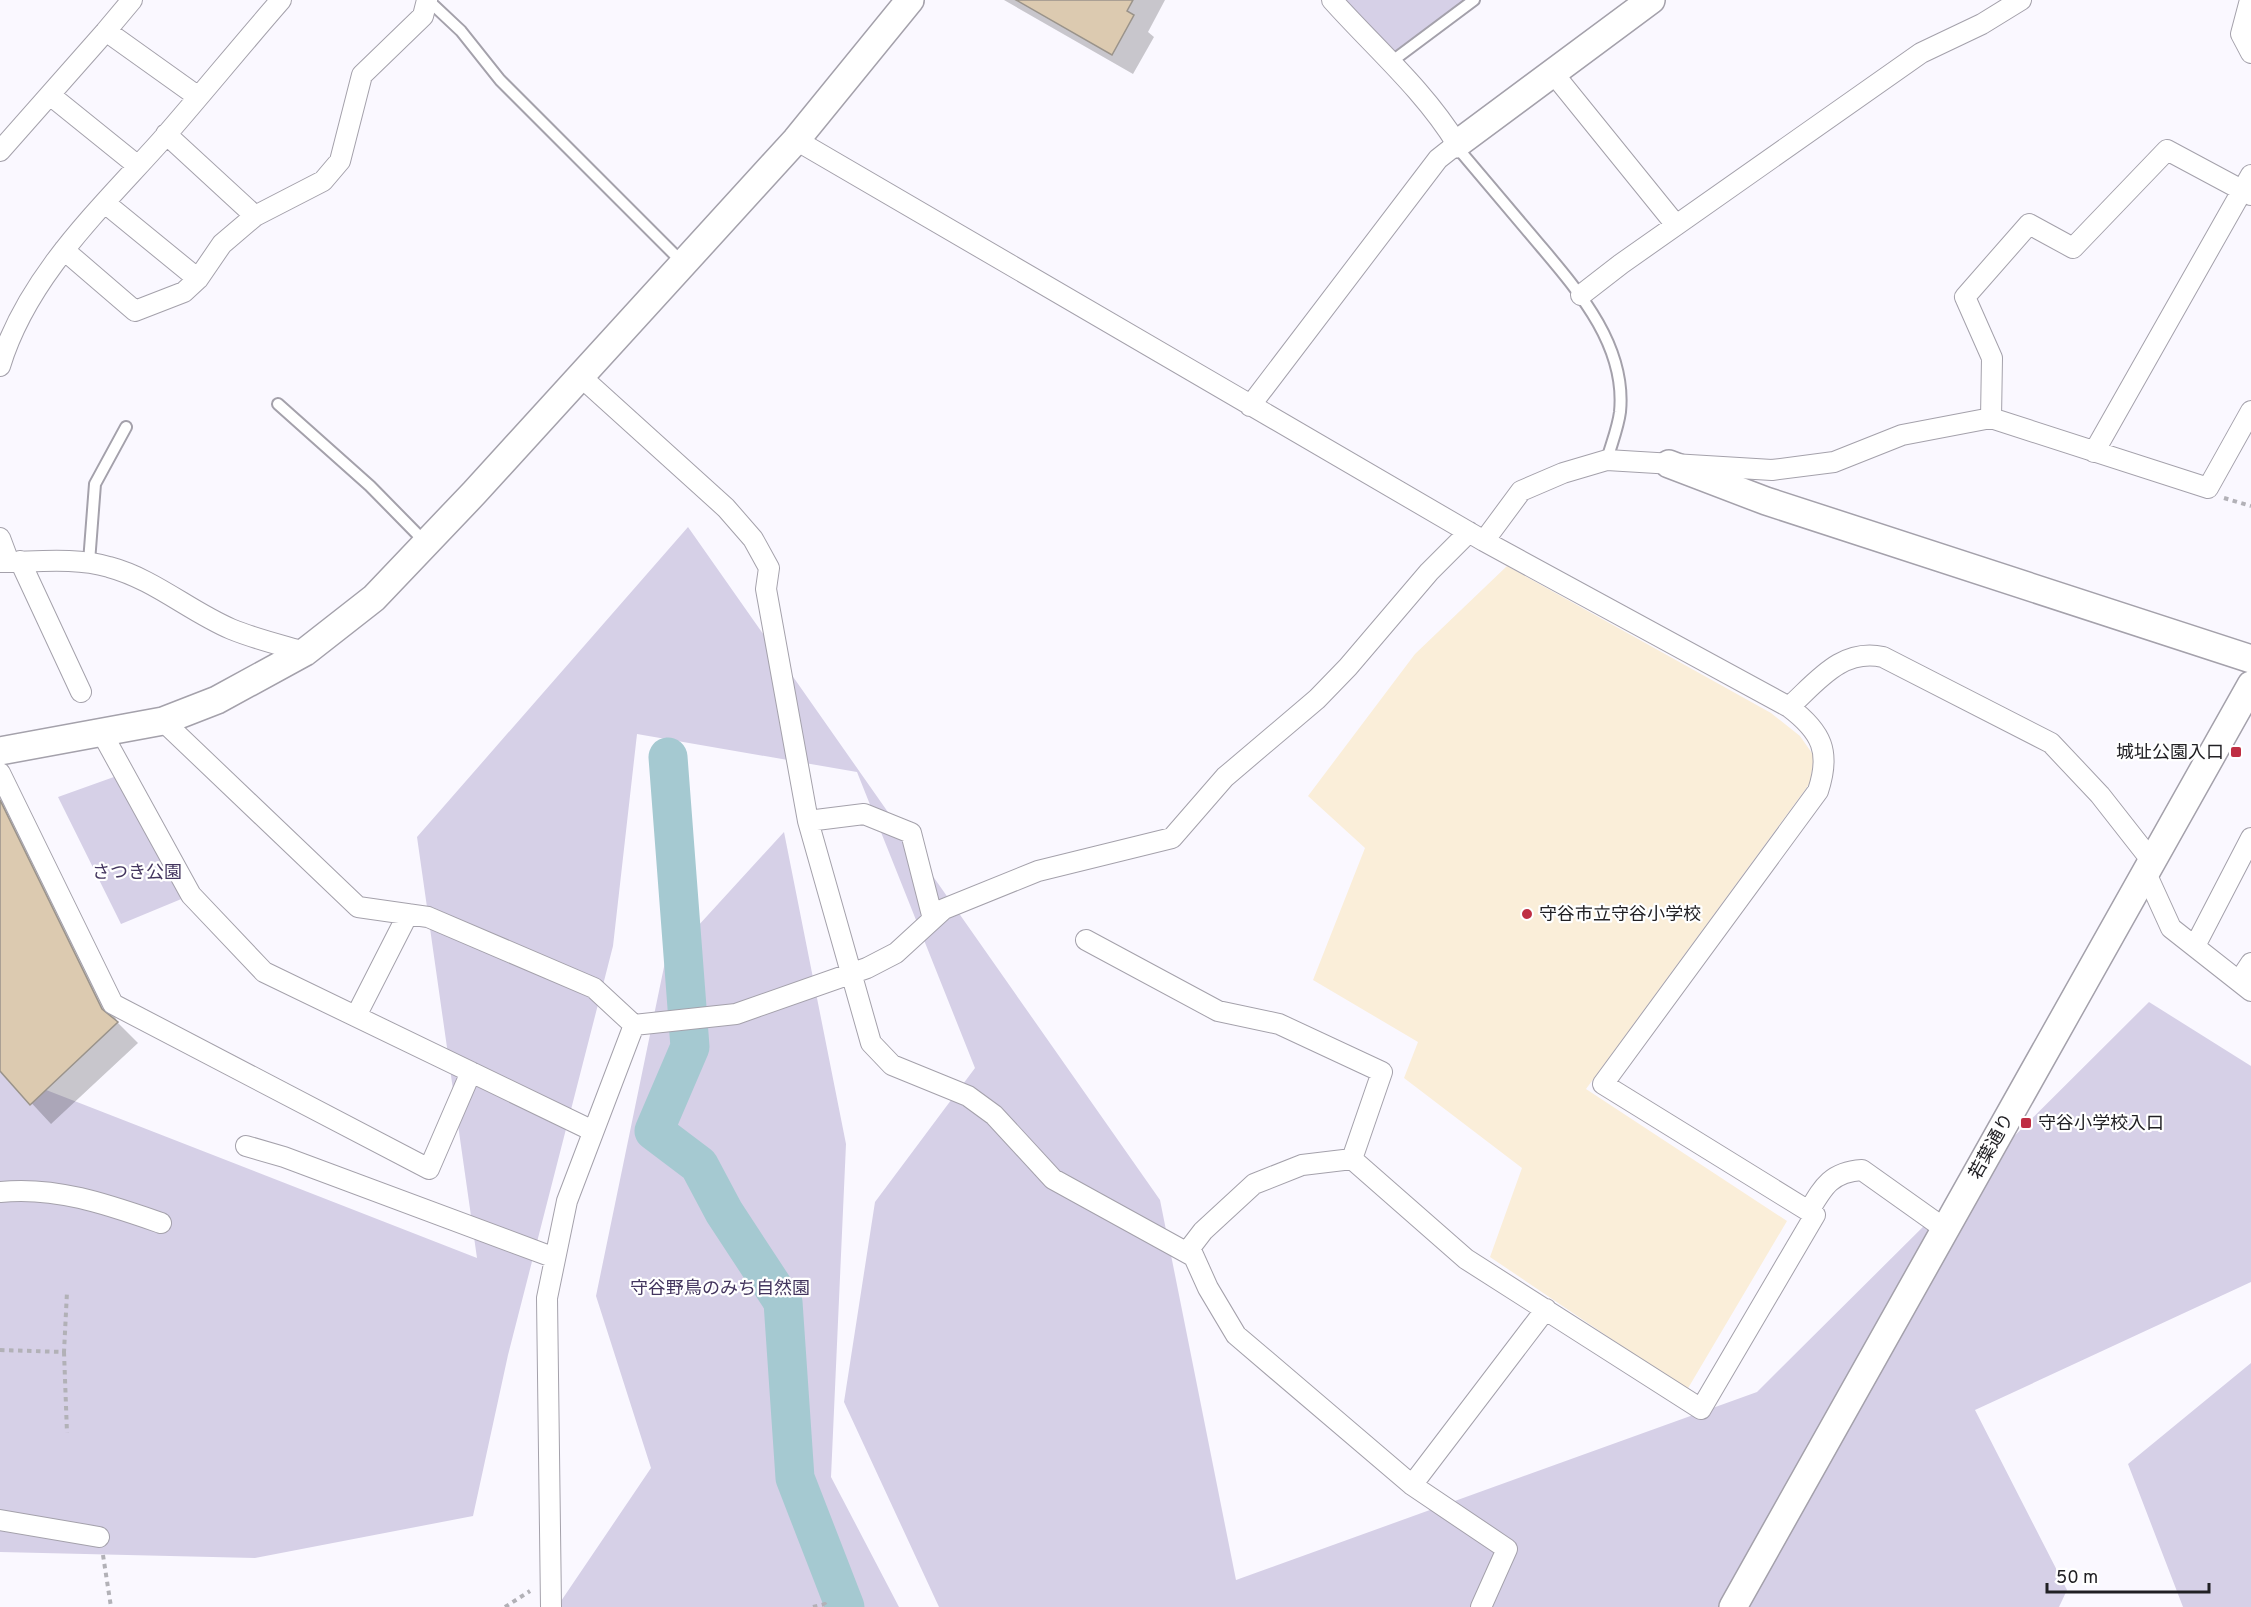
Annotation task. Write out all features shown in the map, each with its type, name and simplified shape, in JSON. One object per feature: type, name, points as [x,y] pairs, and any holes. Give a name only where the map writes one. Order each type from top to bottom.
[{"type":"street","points":[[0,151],[132,0]]},
{"type":"street","points":[[0,366],[7,342],[29,299],[64,250],[281,0]]},
{"type":"street","points":[[64,250],[135,311],[184,292],[198,279],[222,244],[255,216],[323,181],[340,161],[362,75],[423,16],[428,0]]},
{"type":"street","points":[[0,751],[163,721],[217,700],[305,652],[374,598],[796,140],[910,0]]},
{"type":"street","points":[[1332,0],[1390,62],[1448,130],[1457,144]]},
{"type":"street","points":[[1250,406],[1438,159],[1651,0]]},
{"type":"street","points":[[1581,295],[1676,225],[1921,53],[1982,24],[2021,0]]},
{"type":"street","points":[[2250,0],[2241,34],[2251,52]]},
{"type":"street","points":[[106,32],[197,96]]},
{"type":"street","points":[[1553,74],[1676,225]]},
{"type":"street","points":[[50,95],[138,166]]},
{"type":"street","points":[[166,135],[255,216]]},
{"type":"street","points":[[796,140],[1477,536],[1789,708],[1814,730],[1822,744],[1824,772],[1818,791],[1603,1084],[1815,1215],[1701,1409],[1647,1378],[1546,1309],[1466,1259],[1352,1159],[1302,1165],[1254,1184],[1203,1231],[1190,1248],[1191,1255],[1236,1335],[1412,1485],[1507,1549],[1481,1607]]},
{"type":"street","points":[[1991,418],[1992,358],[1965,297],[2029,224],[2073,248],[2167,150],[2248,187],[2094,452]]},
{"type":"street","points":[[105,203],[198,279]]},
{"type":"street","points":[[579,375],[726,508],[753,539],[769,568],[766,589],[808,822],[866,1032],[877,1051],[892,1065],[968,1096],[994,1115],[1053,1179],[1191,1255]]},
{"type":"street","points":[[163,721],[358,907],[428,917],[594,988],[634,1025],[736,1014],[867,968],[896,953],[944,909],[1038,871],[1130,851],[1172,838],[1225,777],[1317,699],[1348,667],[1429,572],[1477,536],[1521,491],[1563,473],[1607,460],[1772,470],[1823,463],[1902,435],[1991,418],[2208,488],[2251,411]]},
{"type":"street","points":[[1669,464],[1766,501],[2251,659]]},
{"type":"street","points":[[0,538],[10,562],[81,692]]},
{"type":"street","points":[[10,562],[89,562],[139,577],[185,606],[232,629],[305,652]]},
{"type":"street","points":[[1789,708],[1835,664],[1850,656],[1870,654],[1882,657],[2051,743],[2100,795],[2148,866],[2171,927],[2245,986],[2251,963]]},
{"type":"street","name":"若葉通り","points":[[1733,1607],[2251,686]]},
{"type":"street","points":[[103,735],[191,895],[264,972],[593,1131]]},
{"type":"street","points":[[0,773],[113,1004],[429,1169],[471,1072]]},
{"type":"street","points":[[808,822],[864,814],[911,833],[933,919]]},
{"type":"street","points":[[2195,946],[2251,838]]},
{"type":"street","points":[[356,1016],[408,914]]},
{"type":"street","points":[[1086,940],[1218,1011],[1279,1024],[1382,1072],[1352,1159]]},
{"type":"street","points":[[551,1607],[547,1298],[567,1201],[634,1025]]},
{"type":"street","points":[[246,1146],[284,1157],[555,1258]]},
{"type":"street","points":[[1809,1211],[1825,1184],[1846,1171],[1862,1170],[1945,1228]]},
{"type":"street","points":[[0,1192],[23,1190],[93,1199],[161,1223]]},
{"type":"street","points":[[1412,1485],[1546,1309]]},
{"type":"street","points":[[0,1520],[99,1537]]},
{"type":"lane","points":[[428,0],[461,32],[500,80],[682,262]]},
{"type":"lane","points":[[1390,62],[1474,0]]},
{"type":"lane","points":[[1457,144],[1461,153],[1581,295],[1600,327],[1614,361],[1619,386],[1620,412],[1607,460]]},
{"type":"lane","points":[[278,404],[370,486],[426,543]]},
{"type":"lane","points":[[89,562],[95,484],[126,427]]},
{"type":"path","points":[[2208,488],[2214,495],[2251,506]]},
{"type":"path","points":[[67,1292],[64,1352],[68,1433]]},
{"type":"path","points":[[0,1350],[64,1352]]},
{"type":"path","points":[[99,1537],[111,1607]]},
{"type":"path","points":[[813,1607],[825,1604],[827,1607]]},
{"type":"shaded area","name":"守谷市立守谷小学校","points":[[1507,566],[1771,713],[1800,736],[1814,756],[1810,783],[1586,1089],[1787,1221],[1687,1390],[1490,1257],[1522,1168],[1404,1078],[1418,1042],[1313,980],[1365,848],[1308,796],[1415,654]]},
{"type":"green space","points":[[1344,0],[1467,0],[1393,53]]},
{"type":"green space","points":[[688,527],[1160,1200],[1236,1580],[1757,1392],[2149,1002],[2251,1066],[2251,1282],[1975,1410],[2067,1590],[2059,1607],[939,1607],[844,1402],[875,1202],[975,1068],[857,772],[637,734],[613,946],[508,1355],[473,1516],[255,1558],[0,1552],[0,1072],[477,1258],[417,837]]},
{"type":"green space","name":"さつき公園","points":[[125,773],[191,895],[121,924],[58,797]]},
{"type":"green space","name":"守谷野鳥のみち自然園","points":[[784,832],[846,1144],[831,1477],[899,1607],[557,1607],[651,1468],[596,1296],[665,962]]},
{"type":"green space","points":[[2251,1363],[2251,1607],[2183,1607],[2128,1464]]},
{"type":"building","points":[[1016,0],[1133,0],[1127,11],[1134,15],[1112,55]]},
{"type":"building","points":[[0,800],[102,1009],[118,1022],[30,1105],[0,1071]]},
{"type":"waterway","points":[[668,757],[690,1047],[654,1131],[699,1165],[724,1212],[783,1302],[795,1478],[845,1607]]},
{"type":"place","name":"城址公園入口","points":[[2236,752]]},
{"type":"place","name":"守谷市立守谷小学校","points":[[1527,914]]},
{"type":"place","name":"守谷小学校入口","points":[[2026,1123]]}]
